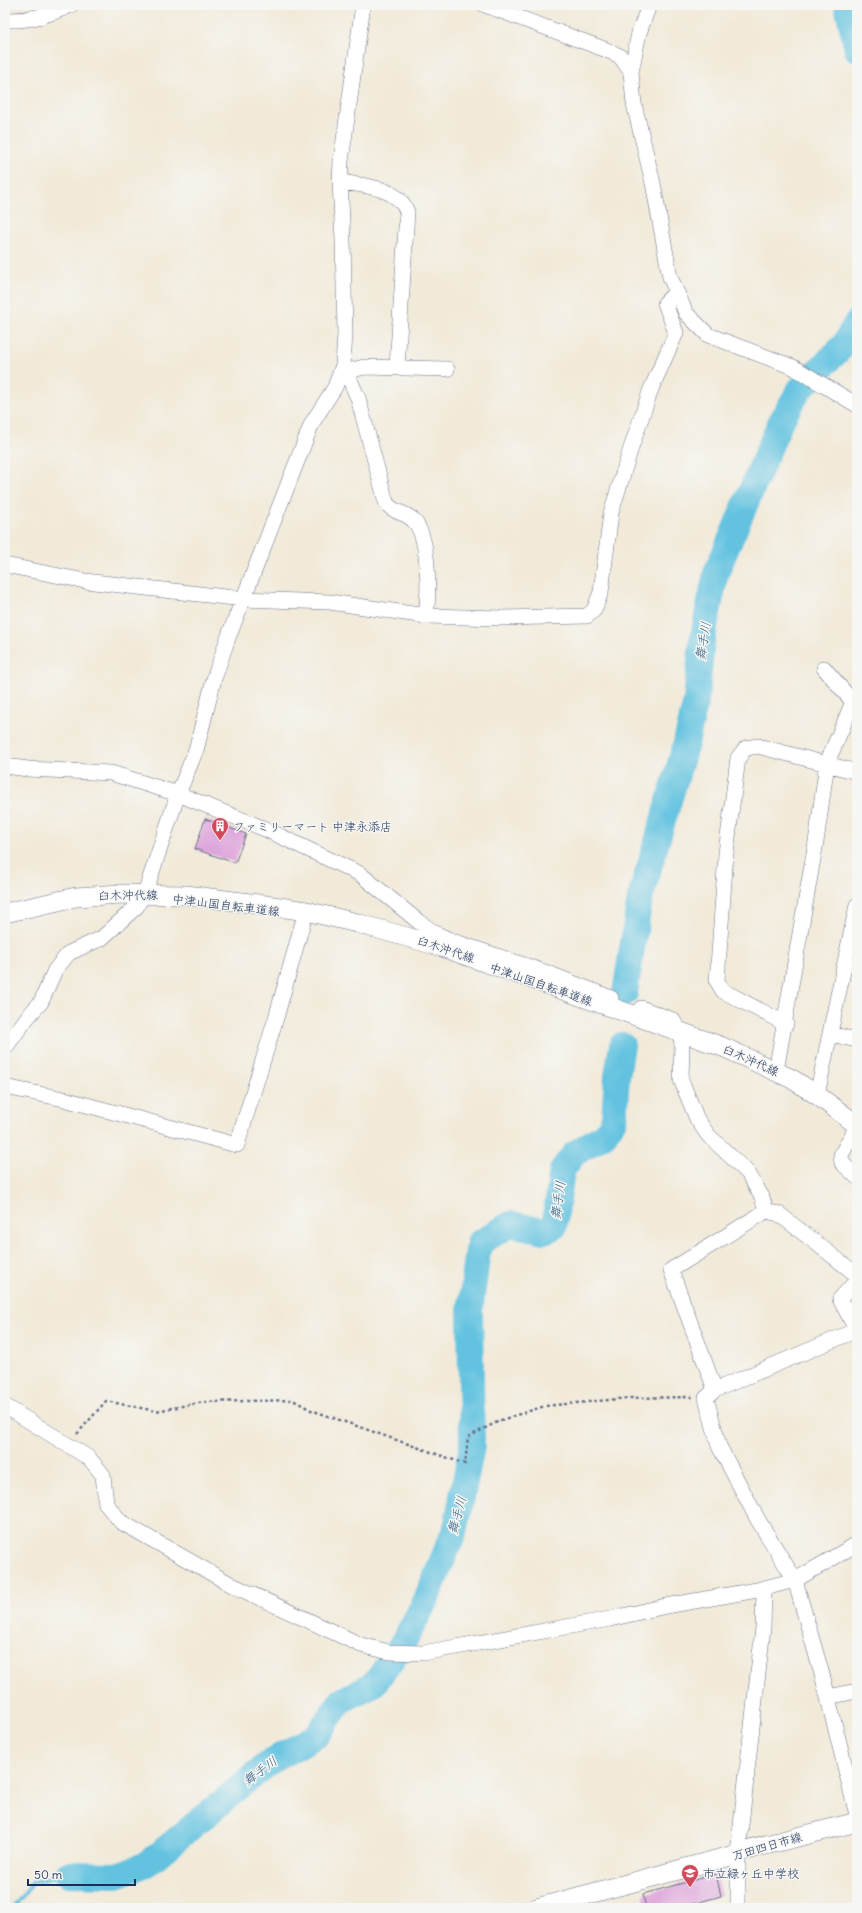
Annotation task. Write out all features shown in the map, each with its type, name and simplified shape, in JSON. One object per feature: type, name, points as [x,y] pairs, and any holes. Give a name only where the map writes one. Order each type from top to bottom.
[{"type":"main road","name":"臼木沖代線","points":[[5,913],[76,897],[143,894],[212,898],[306,911],[389,931],[442,947],[679,1030],[723,1047],[776,1071],[817,1095],[857,1125]]},
{"type":"main road","name":"万田四日市線","points":[[537,1908],[734,1855],[738,1852],[857,1822]]},
{"type":"street","points":[[5,20],[33,19],[50,15],[70,5]]},
{"type":"street","points":[[484,5],[501,8],[620,56],[631,72]]},
{"type":"street","points":[[649,5],[639,33],[631,72],[634,104],[653,183],[670,277],[686,313],[708,335],[793,367],[857,406]]},
{"type":"street","points":[[5,1048],[41,1002],[55,970],[68,953],[102,938],[137,906],[147,887],[178,794],[196,750],[214,679],[243,599],[312,423],[335,387],[341,373],[345,334],[344,240],[340,182],[343,141],[360,6]]},
{"type":"street","points":[[340,182],[369,186],[381,190],[401,201],[407,212],[397,367]]},
{"type":"street","points":[[5,565],[85,581],[106,582],[243,599],[330,602],[426,616],[578,618],[587,616],[594,610],[601,592],[611,513],[651,389],[676,333],[665,303],[676,292]]},
{"type":"street","points":[[341,373],[364,367],[447,369]]},
{"type":"street","points":[[341,373],[350,380],[358,398],[388,506],[408,515],[419,527],[423,541],[428,580],[426,616]]},
{"type":"street","points":[[776,1071],[786,1024],[816,842],[827,763],[853,702],[824,668]]},
{"type":"street","points":[[786,1024],[722,991],[716,981],[726,853],[738,758],[746,748],[758,746],[857,772]]},
{"type":"street","points":[[5,766],[28,769],[111,772],[178,794],[265,829],[360,874],[419,922],[450,940],[673,1020],[679,1030],[682,1043],[681,1080],[697,1118],[708,1135],[748,1173],[762,1197],[766,1211]]},
{"type":"street","points":[[817,1095],[857,906]]},
{"type":"street","points":[[5,1087],[64,1099],[237,1145],[276,1018],[306,911]]},
{"type":"street","points":[[830,1034],[857,1040]]},
{"type":"street","points":[[857,1125],[841,1155],[842,1163],[857,1178]]},
{"type":"street","points":[[857,1275],[779,1214],[766,1211],[671,1270],[710,1394],[719,1446],[758,1520],[795,1580],[828,1698],[857,1815]]},
{"type":"street","points":[[710,1394],[857,1330],[840,1299],[857,1280]]},
{"type":"street","points":[[5,1406],[89,1458],[103,1474],[106,1504],[121,1522],[238,1588],[360,1645],[389,1652],[423,1653],[610,1619],[666,1606],[764,1589],[795,1580],[857,1544]]},
{"type":"street","points":[[738,1908],[738,1852],[763,1628],[764,1589]]},
{"type":"street","points":[[828,1698],[857,1691]]},
{"type":"path","points":[[69,1446],[81,1429],[106,1401],[156,1411],[204,1402],[293,1400],[311,1410],[465,1464],[468,1437],[501,1420],[545,1406],[629,1398],[710,1394]]},
{"type":"building","name":"ファミリーマート 中津永添店","points":[[205,819],[246,834],[235,863],[195,849]]},
{"type":"building","points":[[716,1874],[721,1896],[678,1908],[646,1908],[643,1894]]},
{"type":"waterway","name":"舞手川","points":[[847,5],[857,49]]},
{"type":"waterway","name":"舞手川","points":[[625,993],[640,898],[685,747],[696,701],[702,641],[716,573],[780,423],[800,389],[844,345],[857,322]]},
{"type":"waterway","name":"舞手川","points":[[68,1874],[117,1875],[147,1864],[271,1761],[316,1736],[341,1701],[375,1683],[402,1645],[425,1602],[456,1527],[472,1446],[470,1311],[479,1243],[511,1224],[544,1231],[554,1227],[562,1170],[574,1154],[605,1134],[614,1120],[617,1076],[622,1045]]},
{"type":"waterway","points":[[13,1908],[33,1882],[68,1874]]},
{"type":"place","name":"ファミリーマート 中津永添店","points":[[220,841]]},
{"type":"place","name":"市立緑ヶ丘中学校","points":[[690,1888]]}]
